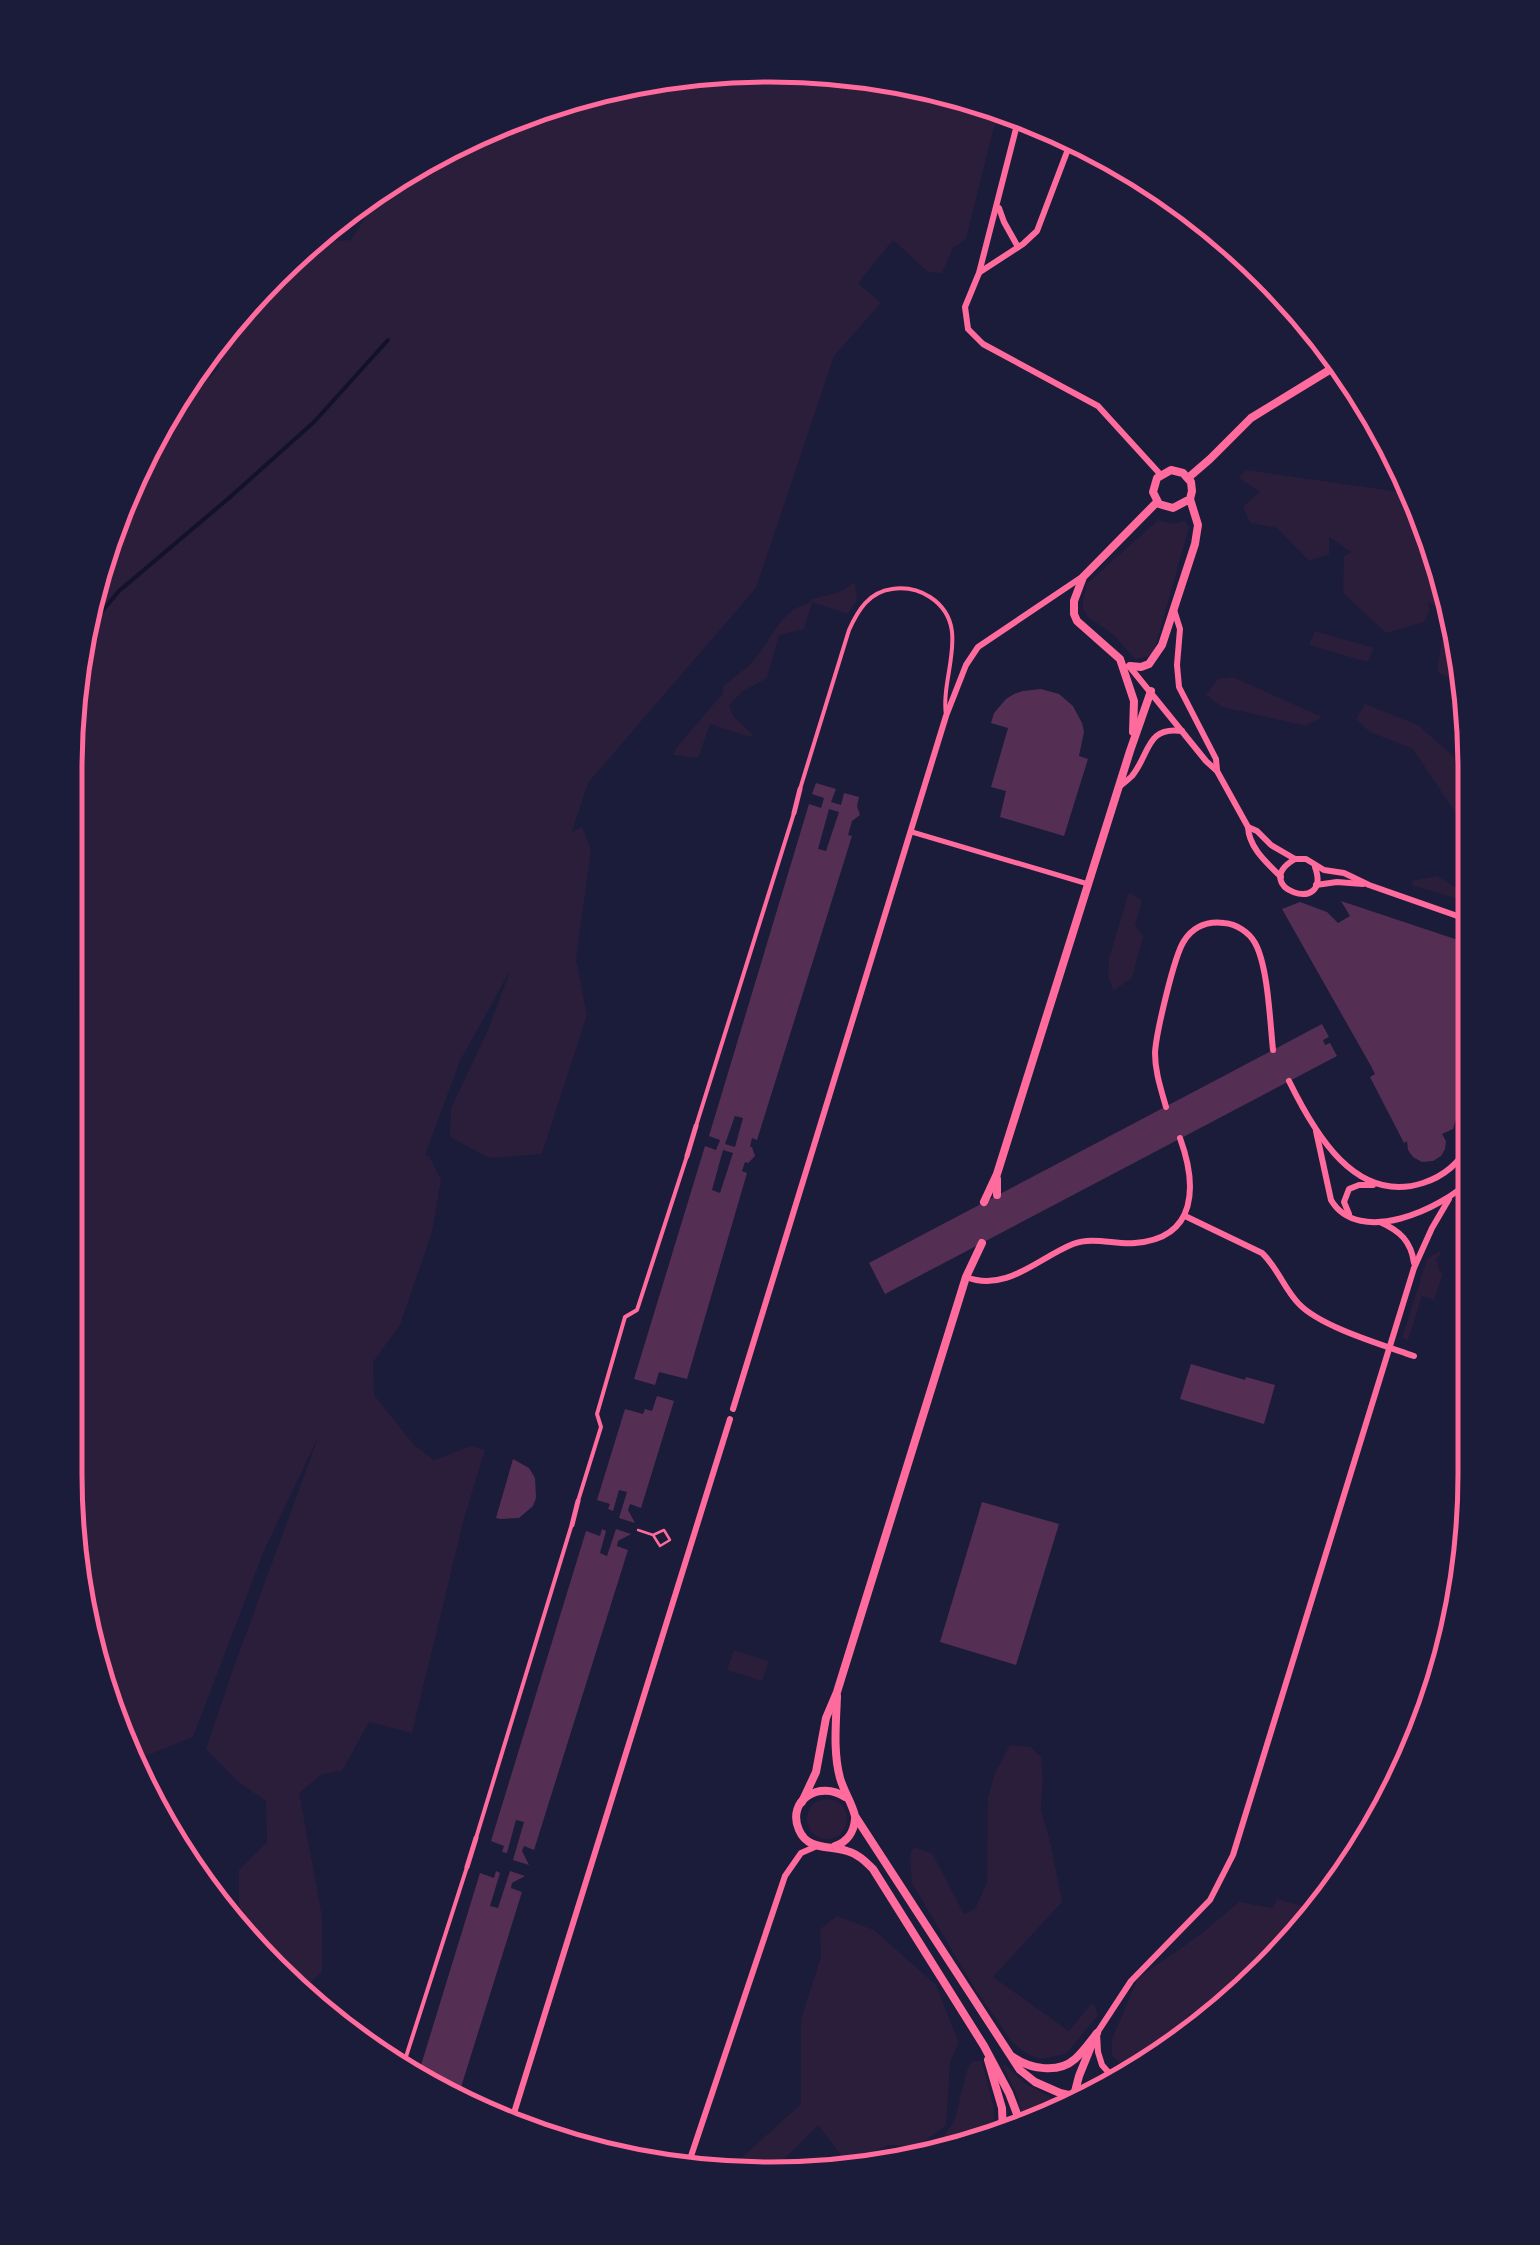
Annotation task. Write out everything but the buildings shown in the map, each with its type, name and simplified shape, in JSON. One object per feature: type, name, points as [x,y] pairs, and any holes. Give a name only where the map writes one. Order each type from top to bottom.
[{"type":"street","points":[[1016,129],[980,273],[967,298],[964,311],[968,329],[990,349],[1098,406],[1160,474]]},
{"type":"street","points":[[980,273],[1040,228],[1068,150]]},
{"type":"street","points":[[998,205],[1018,247]]},
{"type":"street","points":[[1188,478],[1250,418],[1329,370]]},
{"type":"street","points":[[1130,666],[1149,664],[1166,638],[1198,529],[1188,478],[1175,470],[1160,474],[1153,487],[1157,502],[1173,508],[1190,500]]},
{"type":"street","points":[[732,1409],[946,716],[966,664],[978,648],[1083,576],[1157,502]]},
{"type":"street","points":[[1083,576],[1074,601],[1074,614],[1081,625],[1130,666],[1217,771],[1260,856],[1281,877],[1284,887],[1297,895],[1306,894],[1316,885],[1337,882],[1369,885]]},
{"type":"street","points":[[1174,610],[1180,630],[1179,687],[1216,759],[1217,771]]},
{"type":"street","points":[[1120,658],[1134,701],[1130,751]]},
{"type":"street","points":[[984,1202],[998,1174],[1152,691]]},
{"type":"street","points":[[1118,788],[1132,776],[1156,735],[1182,731]]},
{"type":"street","points":[[794,814],[800,789]]},
{"type":"street","points":[[1248,827],[1294,858],[1306,859],[1315,866],[1458,916]]},
{"type":"street","points":[[912,832],[1088,884]]},
{"type":"street","points":[[1281,877],[1284,866],[1294,858]]},
{"type":"street","points":[[1315,866],[1316,885]]},
{"type":"street","points":[[1166,1106],[1156,1074],[1158,1029],[1179,950],[1202,925],[1228,923],[1253,939],[1261,958],[1273,1050]]},
{"type":"street","points":[[1289,1080],[1316,1130],[1344,1164],[1380,1184]]},
{"type":"street","points":[[688,1156],[696,1126]]},
{"type":"street","points":[[1316,1130],[1331,1200],[1351,1218],[1379,1221],[1412,1216],[1458,1191]]},
{"type":"street","points":[[966,1278],[989,1282],[1014,1276],[1076,1243],[1137,1243],[1164,1235],[1185,1216],[1191,1199],[1189,1162],[1180,1138]]},
{"type":"street","points":[[1351,1218],[1344,1202],[1349,1189],[1380,1184],[1404,1187],[1433,1180],[1458,1160]]},
{"type":"street","points":[[998,1174],[998,1195]]},
{"type":"street","points":[[1005,2049],[1025,2064],[1039,2068],[1055,2068],[1074,2060],[1097,2034],[1131,1981],[1210,1900],[1232,1855],[1414,1268],[1449,1199]]},
{"type":"street","points":[[1185,1216],[1262,1253],[1306,1311],[1414,1356]]},
{"type":"street","points":[[1379,1221],[1407,1240],[1414,1268]]},
{"type":"street","points":[[982,1242],[966,1278],[826,1718],[816,1772],[797,1814],[798,1826],[808,1842],[855,1854],[873,1869],[984,2046],[1017,2116]]},
{"type":"street","points":[[968,1250],[970,1268]]},
{"type":"street","points":[[514,2113],[730,1419]]},
{"type":"street","points":[[572,1525],[578,1502]]},
{"type":"street","points":[[837,1692],[838,1771],[855,1816],[1016,2066],[1030,2078],[1068,2095]]},
{"type":"street","points":[[802,1802],[819,1790],[834,1790],[847,1798]]},
{"type":"street","points":[[830,1848],[851,1833],[855,1816]]},
{"type":"street","points":[[467,1867],[476,1838]]},
{"type":"street","points":[[689,2158],[784,1876],[801,1853],[817,1846]]},
{"type":"street","points":[[1097,2034],[1098,2052],[1108,2073]]},
{"type":"street","points":[[1074,2092],[1097,2034]]},
{"type":"street","points":[[984,2046],[1000,2100],[1002,2122]]},
{"type":"lane","points":[[800,789],[856,615],[865,602],[880,592],[914,590],[935,600],[946,616],[954,645],[944,691],[946,716]]},
{"type":"lane","points":[[696,1126],[794,814]]},
{"type":"lane","points":[[578,1502],[600,1427],[597,1414],[625,1317],[637,1310],[688,1156]]},
{"type":"lane","points":[[476,1838],[572,1525]]},
{"type":"lane","points":[[406,2058],[467,1867]]},
{"type":"path","points":[[638,1530],[653,1536]]},
{"type":"shaded area","points":[[770,82],[860,88],[948,106],[1000,122],[994,127],[966,239],[953,248],[942,273],[928,272],[893,240],[858,283],[881,303],[834,356],[756,588],[588,783],[572,832],[582,827],[591,849],[576,959],[587,1015],[542,1154],[489,1158],[450,1137],[451,1108],[488,1030],[510,971],[460,1061],[425,1155],[441,1180],[432,1232],[400,1325],[373,1362],[374,1395],[415,1446],[434,1460],[471,1446],[485,1450],[464,1519],[412,1733],[369,1722],[342,1771],[322,1774],[299,1793],[322,1916],[322,1972],[308,1984],[239,1911],[239,1870],[267,1842],[266,1801],[238,1782],[206,1749],[319,1435],[264,1551],[193,1737],[143,1757],[119,1696],[96,1609],[88,1565],[82,1475],[82,770],[88,680],[106,592],[153,466],[198,388],[220,366],[220,358],[253,317],[331,241],[351,240],[368,212],[466,153],[549,119],[680,88]]},
{"type":"shaded area","points":[[1246,470],[1398,492],[1421,549],[1438,608],[1428,602],[1430,611],[1424,622],[1386,633],[1343,593],[1344,556],[1351,552],[1329,537],[1329,554],[1309,561],[1277,528],[1250,523],[1243,506],[1260,492],[1239,478]]},
{"type":"shaded area","points":[[1158,520],[1173,524],[1185,521],[1189,527],[1155,648],[1151,656],[1135,659],[1113,634],[1088,617],[1083,600],[1087,584]]},
{"type":"shaded area","points":[[855,582],[857,600],[848,614],[812,602],[804,629],[779,635],[767,678],[743,691],[729,705],[733,716],[754,736],[710,724],[698,758],[673,755],[723,693],[723,686],[754,660],[790,612]]},
{"type":"shaded area","points":[[1315,631],[1374,648],[1367,662],[1309,645]]},
{"type":"shaded area","points":[[1443,631],[1452,680],[1437,672]]},
{"type":"shaded area","points":[[1233,677],[1322,717],[1306,726],[1222,707],[1206,695],[1218,679]]},
{"type":"shaded area","points":[[1365,704],[1418,725],[1458,760],[1458,816],[1413,749],[1370,732],[1356,719]]},
{"type":"shaded area","points":[[1437,876],[1458,889],[1458,899],[1414,886],[1411,881]]},
{"type":"shaded area","points":[[1129,892],[1142,901],[1135,925],[1143,937],[1132,978],[1113,991],[1108,975],[1109,958]]},
{"type":"shaded area","points":[[1440,1251],[1436,1259],[1443,1273],[1434,1300],[1422,1296],[1408,1340],[1402,1338],[1427,1259]]},
{"type":"shaded area","points":[[734,1650],[769,1661],[762,1681],[727,1670]]},
{"type":"shaded area","points":[[1010,1745],[1031,1747],[1041,1757],[1041,1810],[1062,1902],[993,1977],[1069,2031],[1093,2002],[1098,2015],[1066,2054],[1040,2059],[1013,2043],[975,1989],[912,1883],[913,1847],[932,1853],[964,1914],[975,1909],[987,1882],[988,1798],[995,1773]]},
{"type":"shaded area","points":[[827,1799],[841,1805],[847,1819],[841,1833],[827,1839],[813,1833],[807,1819],[813,1805]]},
{"type":"shaded area","points":[[1277,1899],[1305,1907],[1223,1992],[1122,2065],[1112,2055],[1112,2039],[1138,1978],[1239,1902],[1273,1908]]},
{"type":"shaded area","points":[[837,1916],[874,1930],[936,1985],[959,2043],[950,2062],[946,2125],[920,2145],[888,2145],[861,2157],[844,2158],[818,2125],[781,2162],[738,2161],[801,2104],[801,2019],[821,1957],[820,1929]]},
{"type":"shaded area","points":[[972,2061],[982,2061],[994,2109],[993,2125],[946,2140],[955,2120]]},
{"type":"shaded area","points":[[1005,2065],[1025,2083],[1055,2100],[1022,2114]]},
{"type":"waterway","points":[[101,612],[119,591],[314,422],[388,340]]}]
